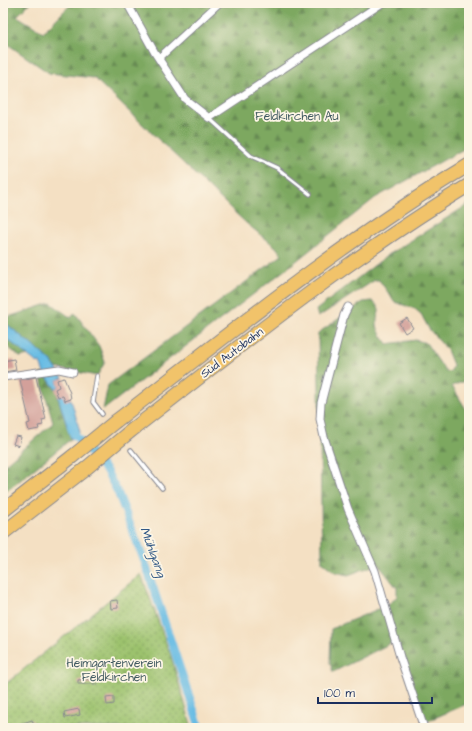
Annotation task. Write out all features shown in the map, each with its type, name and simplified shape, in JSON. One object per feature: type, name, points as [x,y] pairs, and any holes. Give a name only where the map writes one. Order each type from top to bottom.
[{"type":"highway","name":"Süd Autobahn","points":[[3,511],[116,421],[311,272],[380,223],[469,165]]},
{"type":"highway","name":"Süd Autobahn","points":[[3,534],[127,434],[319,287],[388,238],[469,185]]},
{"type":"street","points":[[159,58],[219,3]]},
{"type":"street","points":[[128,4],[159,58],[185,99],[209,118],[382,3]]},
{"type":"street","points":[[348,307],[344,315],[321,403],[320,419],[324,437],[344,497],[375,572],[400,657],[424,728]]},
{"type":"street","points":[[3,377],[59,369],[73,372]]},
{"type":"lane","points":[[209,118],[251,156],[277,168],[310,194]]},
{"type":"lane","points":[[97,376],[93,402],[102,414]]},
{"type":"lane","points":[[131,450],[162,488]]},
{"type":"green space","name":"Feldkirchen Au","points":[[3,3],[30,3],[17,16],[43,32],[72,3],[247,3],[249,6],[254,3],[469,3],[469,146],[375,198],[290,266],[103,410],[108,385],[282,255],[276,247],[246,223],[94,78],[49,73],[3,41]]},
{"type":"green space","points":[[469,204],[469,379],[452,386],[469,414],[469,703],[425,722],[397,640],[333,672],[330,663],[331,629],[390,604],[397,596],[397,588],[378,564],[348,575],[335,572],[322,562],[318,333],[363,302],[372,301],[379,309],[377,326],[387,344],[416,340],[426,343],[446,372],[451,371],[453,365],[447,350],[429,329],[421,314],[415,309],[395,302],[379,280],[375,280],[318,317],[316,310],[388,255]]},
{"type":"green space","points":[[51,303],[71,318],[75,313],[99,346],[105,362],[97,376],[56,368],[51,361],[3,321],[3,314],[8,317]]},
{"type":"green space","points":[[3,336],[28,355],[20,357],[3,343]]},
{"type":"green space","points":[[44,373],[56,390],[71,439],[3,494],[3,466],[53,423],[40,374]]},
{"type":"green space","name":"Heimgartenverein Feldkirchen","points":[[141,574],[171,656],[192,728],[6,728],[3,724],[3,686]]},
{"type":"water","points":[[3,321],[51,361],[63,378],[57,380],[59,387],[55,388],[44,373],[40,363],[36,362],[3,336]]},
{"type":"water","points":[[63,396],[65,400],[71,399],[80,432],[71,439],[58,397]]},
{"type":"building","points":[[407,318],[413,328],[405,333],[399,323]]},
{"type":"building","points":[[14,359],[16,370],[4,372],[3,361]]},
{"type":"building","points":[[36,377],[46,419],[42,420],[43,425],[38,426],[39,429],[29,431],[27,424],[30,423],[20,380]]},
{"type":"building","points":[[64,378],[71,399],[65,401],[63,396],[58,397],[55,389],[59,387],[57,380]]},
{"type":"building","points":[[16,436],[21,437],[19,446],[13,444]]},
{"type":"building","points":[[117,600],[118,608],[111,609],[110,601]]},
{"type":"building","points":[[97,678],[98,684],[78,684],[78,680]]},
{"type":"building","points":[[114,697],[114,704],[107,705],[106,698]]},
{"type":"building","points":[[79,709],[80,715],[65,718],[64,712]]},
{"type":"building","points":[[32,720],[35,728],[10,728],[10,727]]},
{"type":"waterway","name":"Mühlgang","points":[[71,427],[73,433],[107,472],[118,493],[145,563],[200,728]]}]
